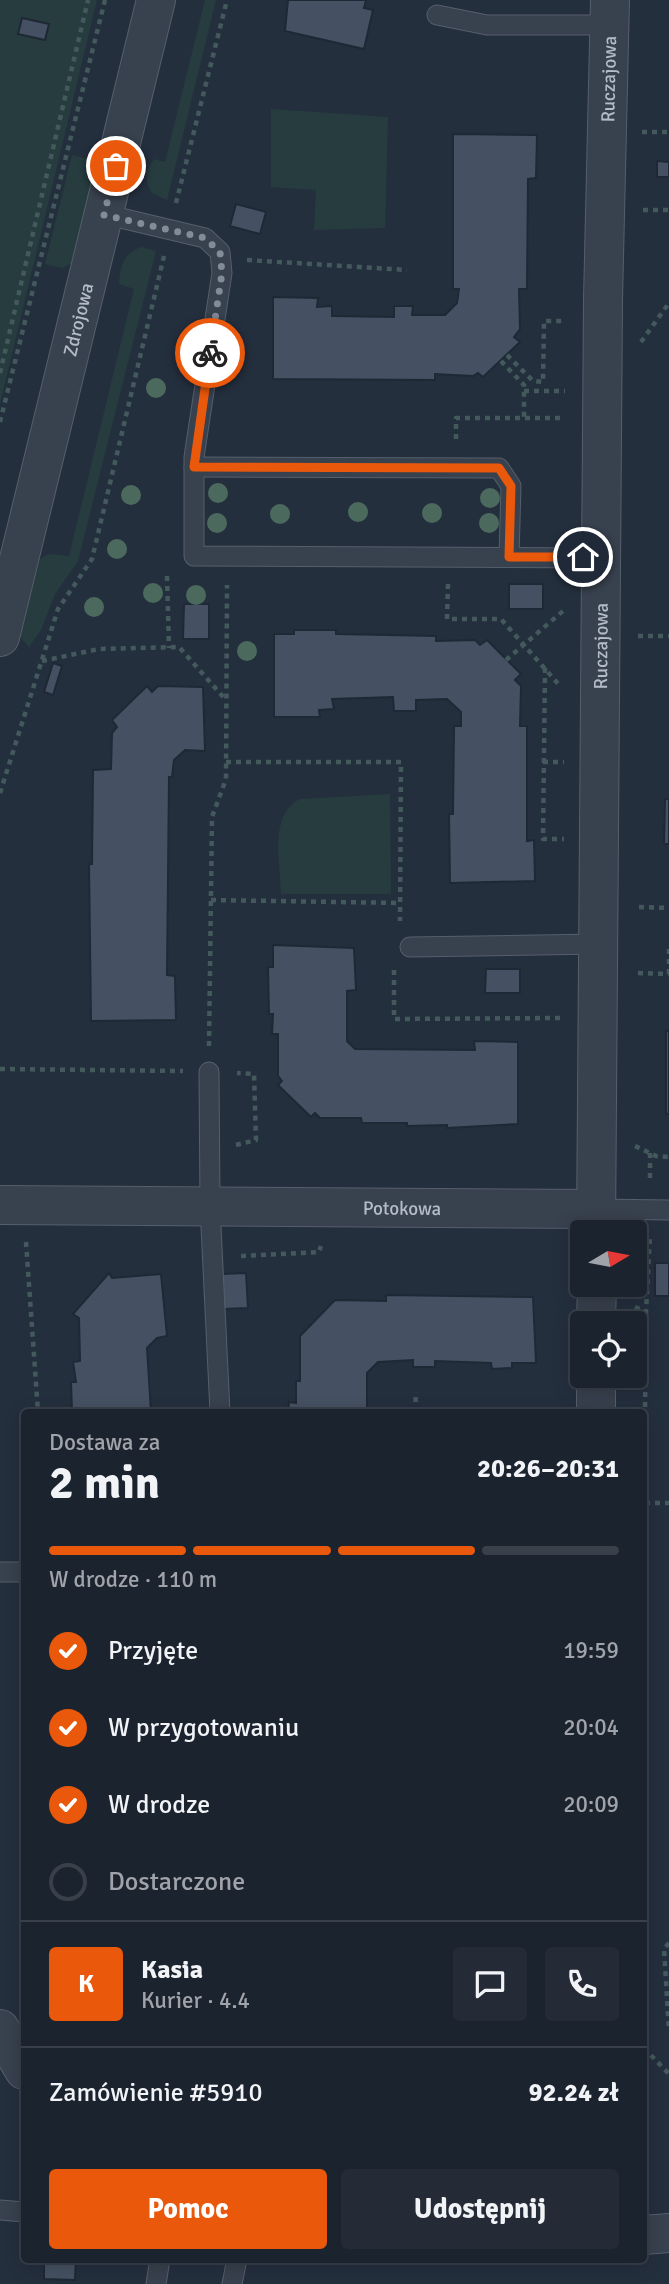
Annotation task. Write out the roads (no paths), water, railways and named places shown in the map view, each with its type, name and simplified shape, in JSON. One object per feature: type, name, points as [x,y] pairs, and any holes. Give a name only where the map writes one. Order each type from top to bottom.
[{"type":"street","name":"Zdrojowa","points":[[0,637],[156,0]]},
{"type":"street","name":"Ruczajowa","points":[[596,1220],[603,300],[610,12]]},
{"type":"street","name":"Potokowa","points":[[0,1205],[210,1206],[596,1220]]},
{"type":"street","points":[[596,1388],[596,1409]]},
{"type":"street","points":[[0,2029],[21,2065]]},
{"type":"street","points":[[647,2235],[669,2234]]},
{"type":"lane","points":[[437,15],[487,25],[610,12]]},
{"type":"lane","points":[[104,215],[205,238],[220,252],[222,273],[194,467],[194,556],[602,558]]},
{"type":"lane","points":[[194,467],[499,468],[511,486],[509,557]]},
{"type":"lane","points":[[405,947],[599,944]]},
{"type":"lane","points":[[209,1069],[210,1206],[220,1409]]},
{"type":"lane","points":[[596,1220],[660,1210]]},
{"type":"lane","points":[[2,1572],[21,1572]]},
{"type":"lane","points":[[0,2210],[21,2212]]},
{"type":"lane","points":[[156,2284],[159,2263]]},
{"type":"lane","points":[[232,2284],[236,2263]]}]
